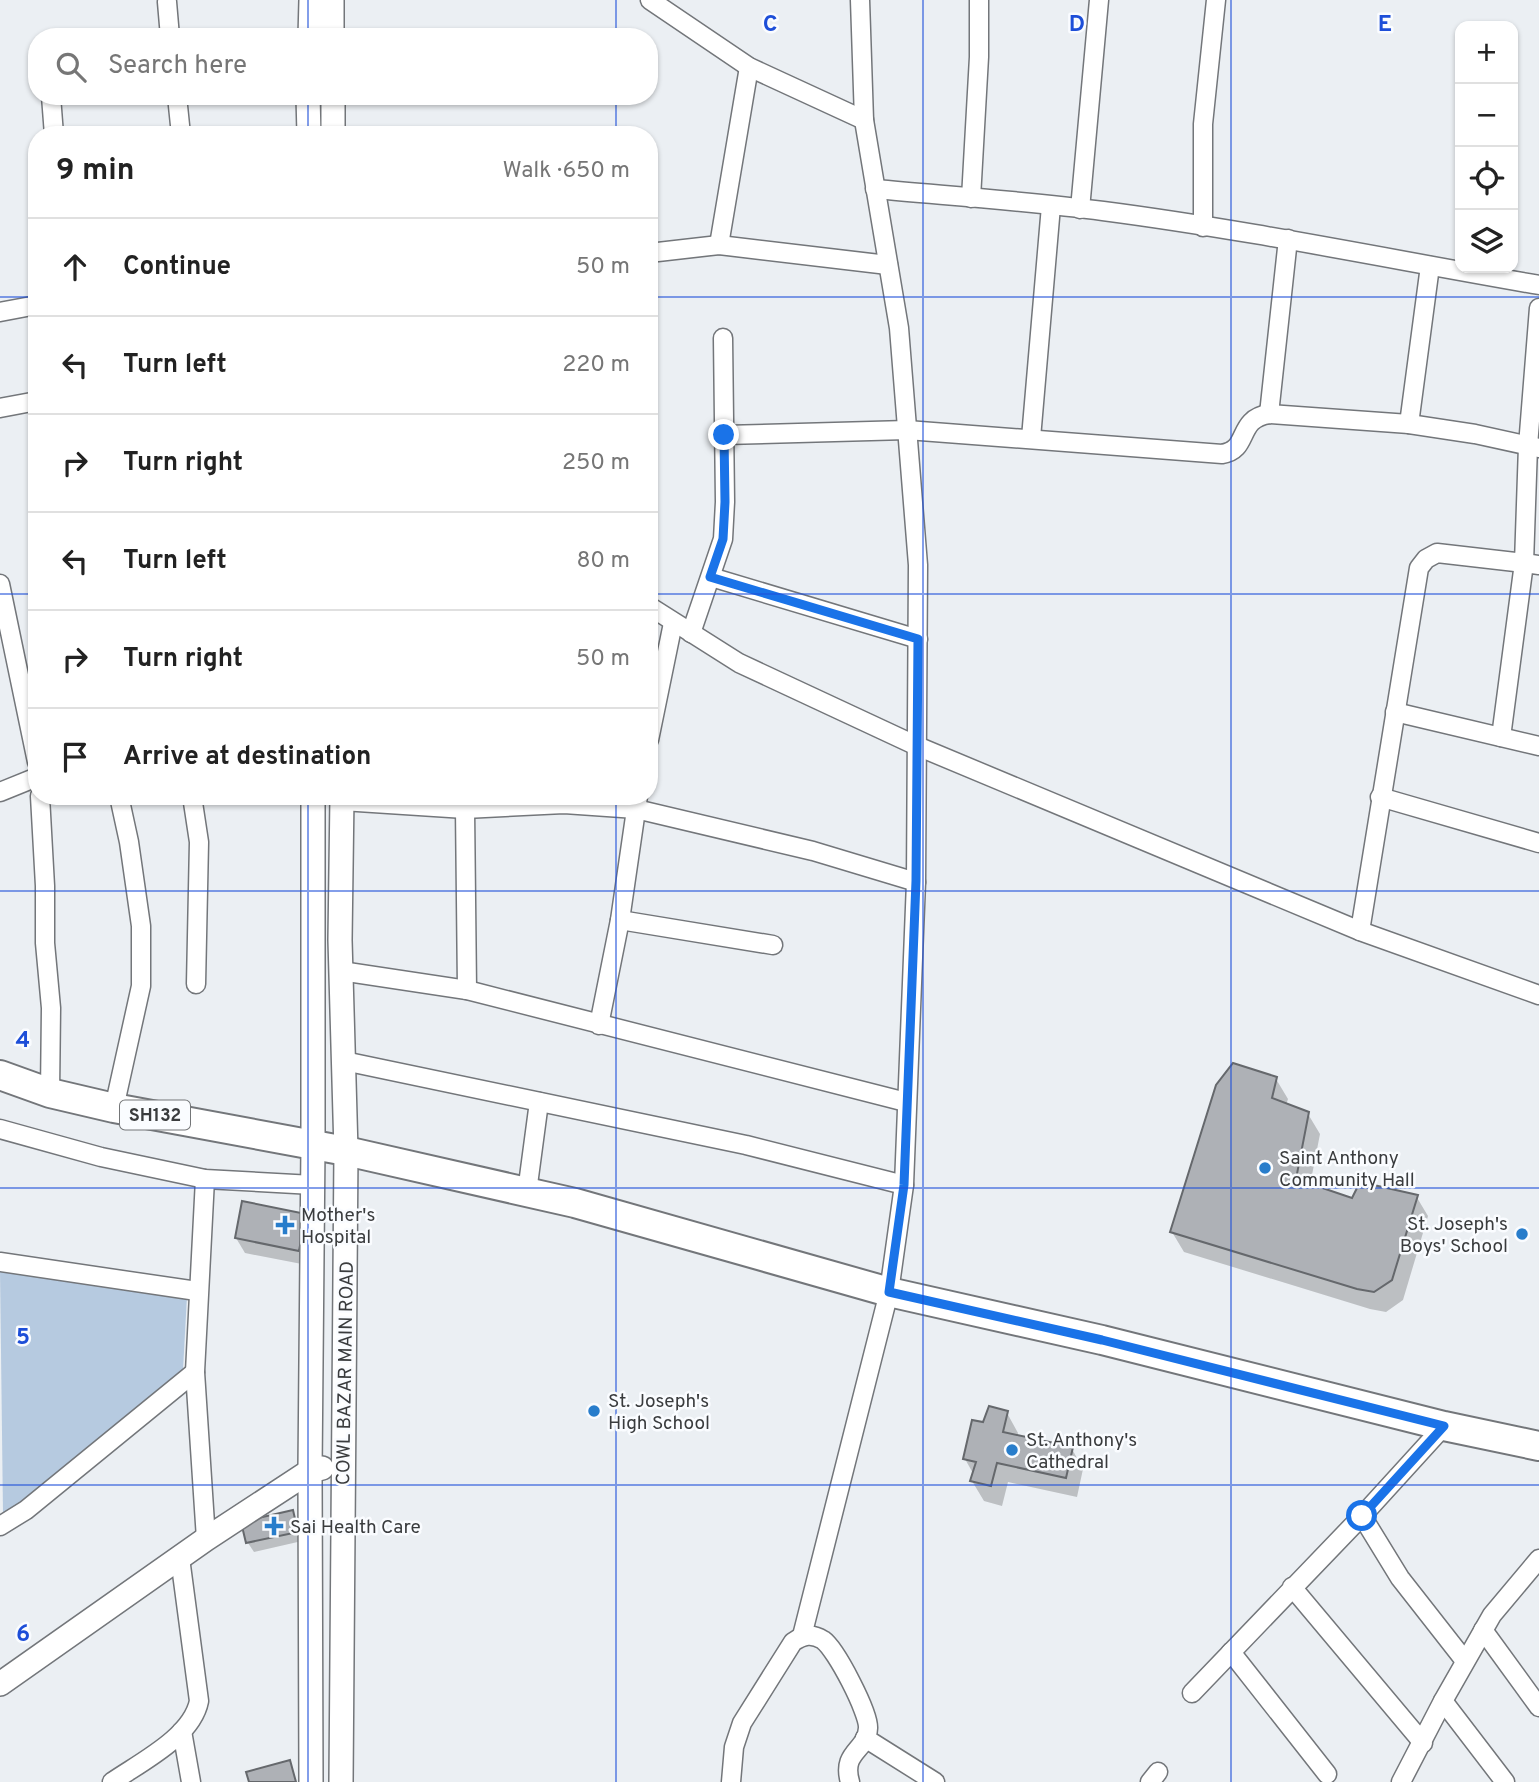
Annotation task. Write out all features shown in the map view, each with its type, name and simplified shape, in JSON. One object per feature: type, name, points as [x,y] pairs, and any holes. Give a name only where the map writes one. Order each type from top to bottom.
[{"type":"main road","name":"SH132","points":[[0,1075],[50,1093],[114,1108],[346,1151],[575,1203],[889,1292],[1102,1340],[1444,1426],[1539,1446]]},
{"type":"street","points":[[310,28],[311,0]]},
{"type":"street","points":[[332,0],[332,28]]},
{"type":"street","points":[[650,0],[749,67],[863,120]]},
{"type":"street","points":[[802,1636],[889,1292],[904,1185],[916,881],[918,565],[899,328],[863,120],[860,0]]},
{"type":"street","points":[[971,198],[979,57],[979,0]]},
{"type":"street","points":[[1080,209],[1099,0]]},
{"type":"street","points":[[1203,227],[1203,124],[1216,0]]},
{"type":"street","points":[[167,2],[169,28]]},
{"type":"street","points":[[719,245],[749,67]]},
{"type":"street","points":[[52,105],[53,126]]},
{"type":"street","points":[[178,105],[180,126]]},
{"type":"street","points":[[308,105],[309,126]]},
{"type":"street","points":[[333,105],[333,126]]},
{"type":"street","points":[[875,189],[1080,209],[1288,239],[1539,285]]},
{"type":"street","points":[[1031,438],[1051,206]]},
{"type":"street","points":[[1269,414],[1288,239]]},
{"type":"street","points":[[658,252],[719,245],[888,265]]},
{"type":"street","points":[[1409,424],[1430,266]]},
{"type":"street","points":[[0,312],[28,306]]},
{"type":"street","points":[[1501,737],[1532,564],[1533,447],[1539,308]]},
{"type":"street","points":[[691,633],[723,539],[723,338]]},
{"type":"street","points":[[0,408],[28,403]]},
{"type":"street","points":[[724,435],[907,430],[1222,454],[1237,447],[1249,424],[1258,416],[1269,414],[1409,424],[1533,447]]},
{"type":"street","points":[[1360,931],[1419,568],[1426,559],[1437,553],[1532,564]]},
{"type":"street","points":[[710,577],[918,639]]},
{"type":"street","points":[[0,584],[28,719]]},
{"type":"street","points":[[658,612],[739,663],[917,746],[1360,931],[1539,995]]},
{"type":"street","points":[[658,696],[673,623]]},
{"type":"street","points":[[1395,712],[1539,746]]},
{"type":"street","points":[[0,792],[28,781]]},
{"type":"street","points":[[1380,797],[1539,843]]},
{"type":"street","points":[[40,805],[45,943],[51,1008],[50,1093]]},
{"type":"street","points":[[114,1108],[141,986],[141,926],[121,805]]},
{"type":"street","points":[[193,805],[199,842],[195,985]]},
{"type":"street","points":[[311,1782],[313,805]]},
{"type":"street","name":"COWL BAZAR MAIN ROAD","points":[[341,1782],[346,1151],[341,971],[342,805]]},
{"type":"street","points":[[416,805],[465,809],[544,805]]},
{"type":"street","points":[[599,1025],[620,920],[637,805]]},
{"type":"street","points":[[644,805],[916,881]]},
{"type":"street","points":[[465,809],[467,990]]},
{"type":"street","points":[[620,920],[773,945]]},
{"type":"street","points":[[341,971],[467,990],[906,1102]]},
{"type":"street","points":[[344,1061],[746,1145],[904,1185]]},
{"type":"street","points":[[527,1192],[539,1102]]},
{"type":"street","points":[[0,1129],[101,1157],[205,1179],[313,1185]]},
{"type":"street","points":[[205,1179],[197,1291],[195,1372],[206,1539]]},
{"type":"street","points":[[0,1262],[197,1291]]},
{"type":"street","points":[[0,1526],[26,1510],[195,1372]]},
{"type":"street","points":[[1192,1693],[1362,1516],[1444,1426]]},
{"type":"street","points":[[0,1684],[206,1539],[310,1471],[344,1464]]},
{"type":"street","points":[[1362,1516],[1401,1577],[1465,1661]]},
{"type":"street","points":[[112,1782],[182,1731],[191,1721],[199,1701],[180,1558]]},
{"type":"street","points":[[1401,1782],[1483,1630],[1505,1598],[1538,1561]]},
{"type":"street","points":[[1292,1587],[1423,1742]]},
{"type":"street","points":[[1483,1630],[1539,1707]]},
{"type":"street","points":[[731,1782],[734,1747],[743,1723],[793,1642],[802,1636],[812,1635],[824,1641],[833,1651],[868,1721],[865,1738],[848,1762],[850,1782]]},
{"type":"street","points":[[1231,1652],[1325,1779]]},
{"type":"street","points":[[1443,1701],[1503,1781]]},
{"type":"street","points":[[182,1731],[191,1782]]},
{"type":"street","points":[[865,1738],[935,1782]]},
{"type":"shaded area","points":[[0,1270],[187,1296],[183,1370],[25,1500],[3,1514]]},
{"type":"building","points":[[1233,1063],[1277,1077],[1272,1098],[1309,1112],[1296,1179],[1352,1198],[1360,1182],[1418,1195],[1392,1280],[1374,1292],[1357,1289],[1170,1232],[1216,1085]]},
{"type":"building","points":[[242,1201],[306,1214],[299,1251],[235,1238]]},
{"type":"building","points":[[989,1406],[1008,1411],[1003,1432],[1073,1447],[1066,1478],[997,1463],[991,1486],[970,1481],[976,1462],[963,1459],[972,1420],[983,1422]]},
{"type":"building","points":[[293,1510],[298,1532],[246,1543],[241,1522]]},
{"type":"building","points":[[290,1760],[296,1782],[249,1782],[246,1772]]},
{"type":"place","name":"Saint Anthony Community Hall","points":[[1265,1168]]},
{"type":"place","name":"Mother's Hospital","points":[[285,1225]]},
{"type":"place","name":"St. Joseph's Boys' School","points":[[1522,1234]]},
{"type":"place","name":"St. Joseph's High School","points":[[594,1411]]},
{"type":"place","name":"St. Anthony's Cathedral","points":[[1012,1450]]},
{"type":"place","name":"Sai Health Care","points":[[274,1526]]},
{"type":"route","points":[[724,435],[723,539],[710,577],[918,639],[916,881],[904,1185],[889,1292],[1102,1340],[1444,1426],[1362,1516]]}]
